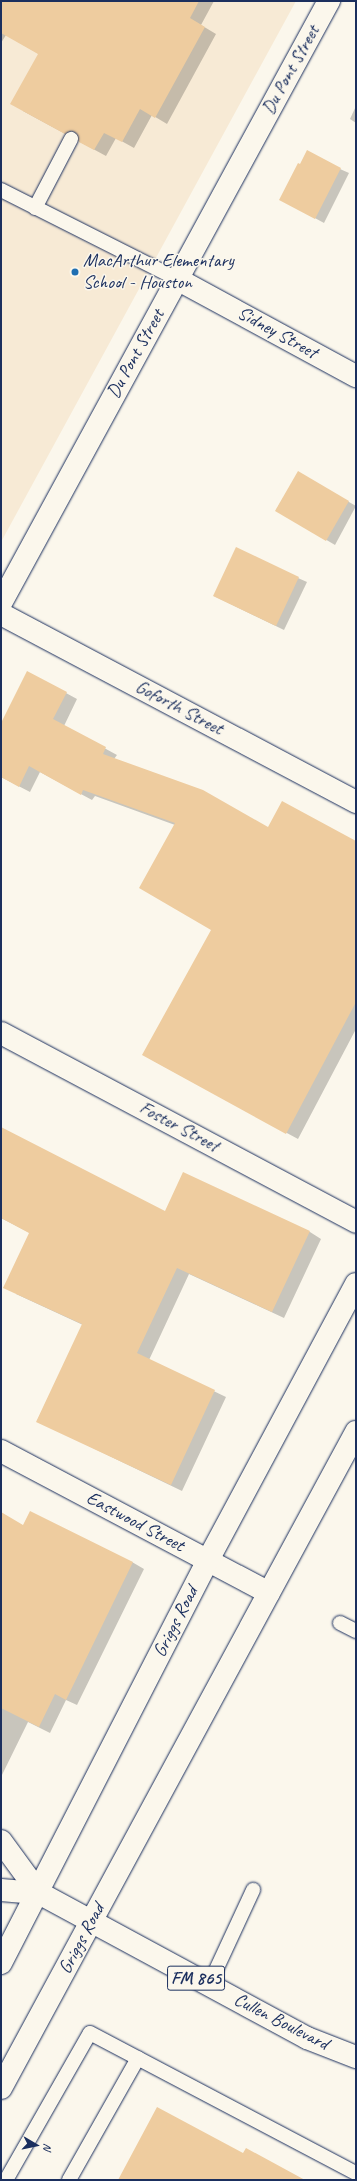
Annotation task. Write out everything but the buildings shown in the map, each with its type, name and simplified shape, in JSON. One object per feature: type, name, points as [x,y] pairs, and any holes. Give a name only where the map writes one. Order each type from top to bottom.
[{"type":"street","name":"Du Pont Street","points":[[1,603],[329,1]]},
{"type":"street","name":"Sidney Street","points":[[177,279],[356,376]]},
{"type":"street","name":"Goforth Street","points":[[1,614],[356,802]]},
{"type":"street","name":"Foster Street","points":[[1,1033],[356,1222]]},
{"type":"street","name":"Griggs Road","points":[[1,1963],[39,1893],[208,1560],[356,1284]]},
{"type":"street","name":"Griggs Road","points":[[1,2088],[356,1432]]},
{"type":"street","name":"Eastwood Street","points":[[1,1451],[269,1593]]},
{"type":"street","name":"Cullen Boulevard","points":[[1,1841],[39,1893]]},
{"type":"street","name":"Cullen Boulevard","points":[[1,1890],[39,1893],[307,2038],[356,2057]]},
{"type":"lane","points":[[35,208],[71,139]]},
{"type":"lane","points":[[1,190],[177,279]]},
{"type":"lane","points":[[340,1623],[356,1631]]},
{"type":"lane","points":[[209,1985],[253,1890]]},
{"type":"lane","points":[[6,2180],[90,2033],[356,2173]]},
{"type":"lane","points":[[69,2180],[138,2058]]},
{"type":"shaded area","name":"MacArthur Elementary School - Houston","points":[[1,1],[296,1],[1,542]]},
{"type":"place","name":"MacArthur Elementary School - Houston","points":[[75,272]]}]
